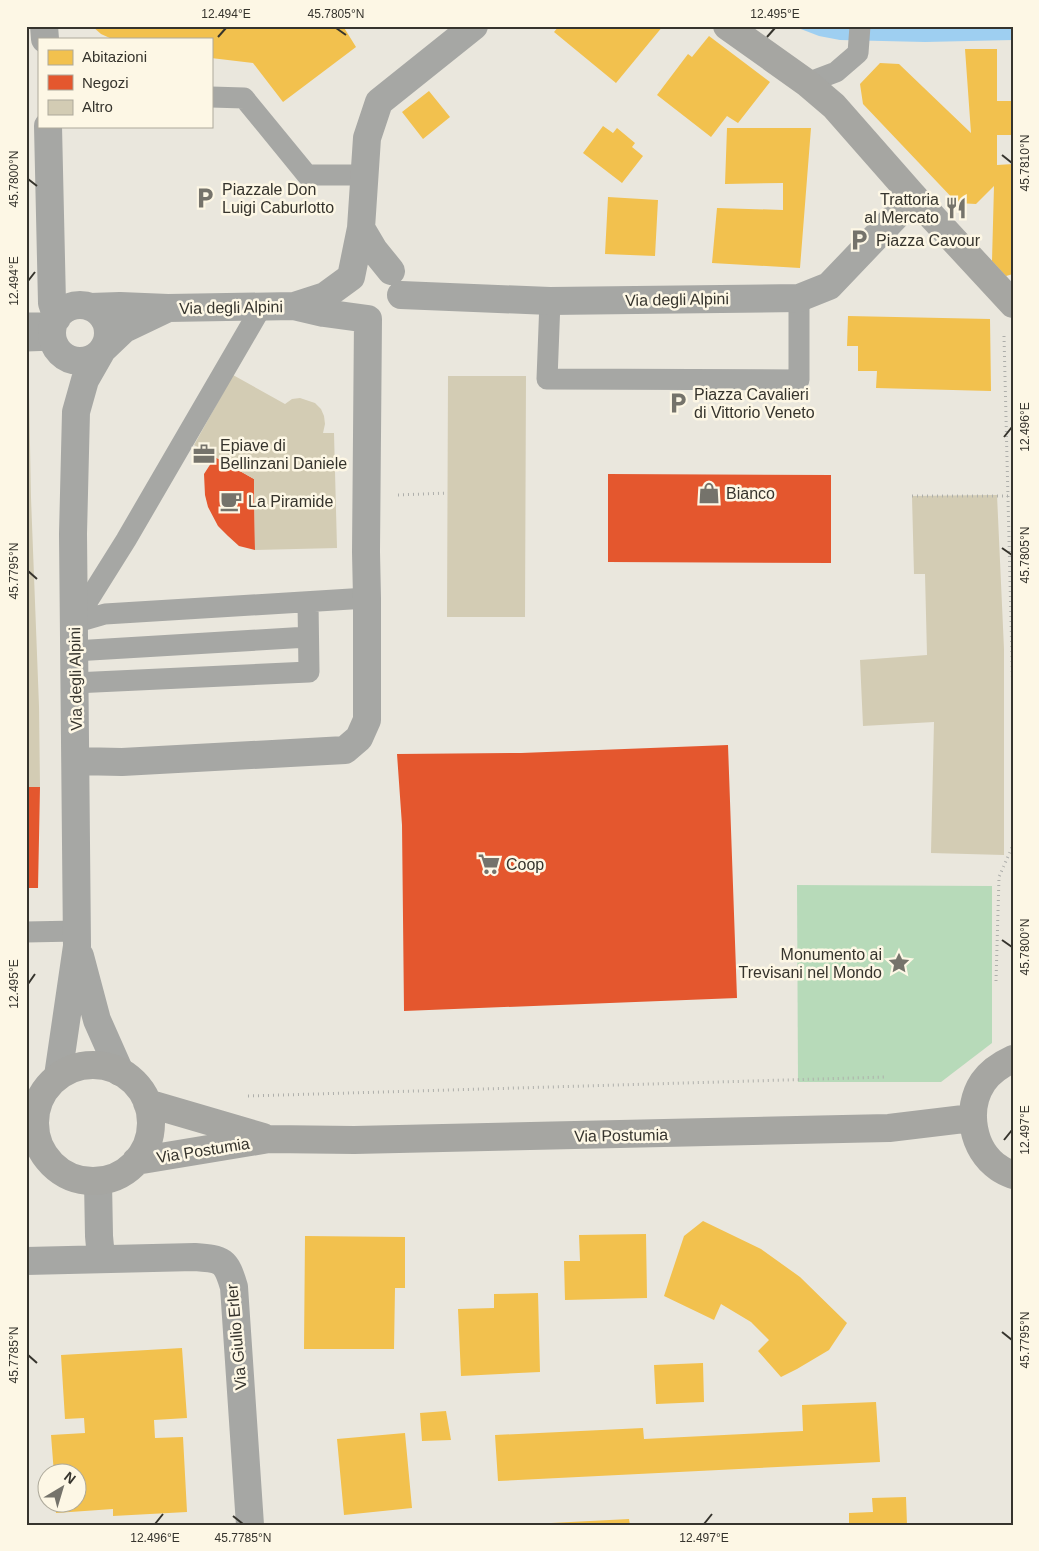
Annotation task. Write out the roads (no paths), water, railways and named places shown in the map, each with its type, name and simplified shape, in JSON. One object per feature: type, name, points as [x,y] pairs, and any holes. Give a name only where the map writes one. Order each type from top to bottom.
[{"type":"main road","points":[[727,26],[807,83],[834,106],[914,197],[1013,304]]},
{"type":"main road","points":[[1013,1059],[996,1068],[983,1082],[975,1099],[972,1118],[975,1136],[984,1154],[998,1168],[1013,1175]]},
{"type":"main road","name":"Via Postumia","points":[[97,1064],[115,1068],[120,1072],[131,1078],[143,1093],[150,1111],[150,1132],[145,1148],[134,1164],[117,1176],[98,1180],[80,1180],[62,1172],[48,1160],[38,1142],[34,1125],[37,1105],[42,1091],[79,1066],[97,1064]]},
{"type":"main road","name":"Via Postumia","points":[[147,1103],[269,1139]]},
{"type":"main road","name":"Via Postumia","points":[[136,1161],[269,1139],[364,1140],[888,1128],[972,1118]]},
{"type":"main road","name":"Via Postumia","points":[[26,1163],[55,1167]]},
{"type":"street","points":[[76,761],[122,762],[345,750],[359,738],[367,720],[368,319],[352,310],[346,294],[362,228],[367,138],[379,102],[474,26]]},
{"type":"street","points":[[48,128],[52,303],[68,325]]},
{"type":"street","name":"Via degli Alpini","points":[[396,283],[550,301],[798,298],[829,286],[914,197]]},
{"type":"street","points":[[362,228],[396,283]]},
{"type":"street","name":"Via degli Alpini","points":[[68,325],[120,306],[168,308],[294,306],[324,313],[377,320],[393,312],[398,304],[396,283],[383,266],[365,266],[324,296],[294,306]]},
{"type":"street","name":"Via degli Alpini","points":[[68,325],[67,358],[85,361],[93,358],[124,329],[168,308]]},
{"type":"street","name":"Via degli Alpini","points":[[68,325],[97,312],[104,318],[108,327],[108,336],[85,380],[76,412]]},
{"type":"street","name":"Via degli Alpini","points":[[42,1091],[77,939],[73,534],[76,412],[68,325]]},
{"type":"street","name":"Via degli Alpini","points":[[77,939],[97,1020],[120,1072]]},
{"type":"street","points":[[98,1180],[98,1236],[101,1258]]},
{"type":"street","name":"Via Giulio Erler","points":[[26,1261],[195,1257],[216,1258],[226,1266],[234,1287],[250,1525]]},
{"type":"lane","points":[[807,83],[836,72],[858,53],[860,26]]},
{"type":"lane","points":[[212,97],[244,98],[307,175],[364,175]]},
{"type":"lane","points":[[550,301],[547,379],[799,380],[798,298]]},
{"type":"lane","points":[[74,623],[126,540],[262,306]]},
{"type":"lane","points":[[26,323],[68,325]]},
{"type":"lane","points":[[26,341],[68,325]]},
{"type":"lane","points":[[74,623],[105,614],[368,598]]},
{"type":"lane","points":[[74,683],[309,672],[308,602]]},
{"type":"lane","points":[[74,652],[308,637]]},
{"type":"lane","points":[[26,932],[77,939]]},
{"type":"water","points":[[793,26],[1013,26],[1013,40],[925,42],[840,40],[819,36]]},
{"type":"place","name":"Piazzale Don Luigi Caburlotto","points":[[205,198]]},
{"type":"place","name":"Trattoria al Mercato","points":[[956,208]]},
{"type":"place","name":"Piazza Cavour","points":[[859,240]]},
{"type":"place","name":"Piazza Cavalieri di Vittorio Veneto","points":[[678,403]]},
{"type":"place","name":"Epiave di Bellinzani Daniele","points":[[204,454]]},
{"type":"place","name":"Bianco","points":[[709,493]]},
{"type":"place","name":"La Piramide","points":[[231,501]]},
{"type":"place","name":"Coop","points":[[489,864]]},
{"type":"place","name":"Monumento ai Trevisani nel Mondo","points":[[899,963]]}]
